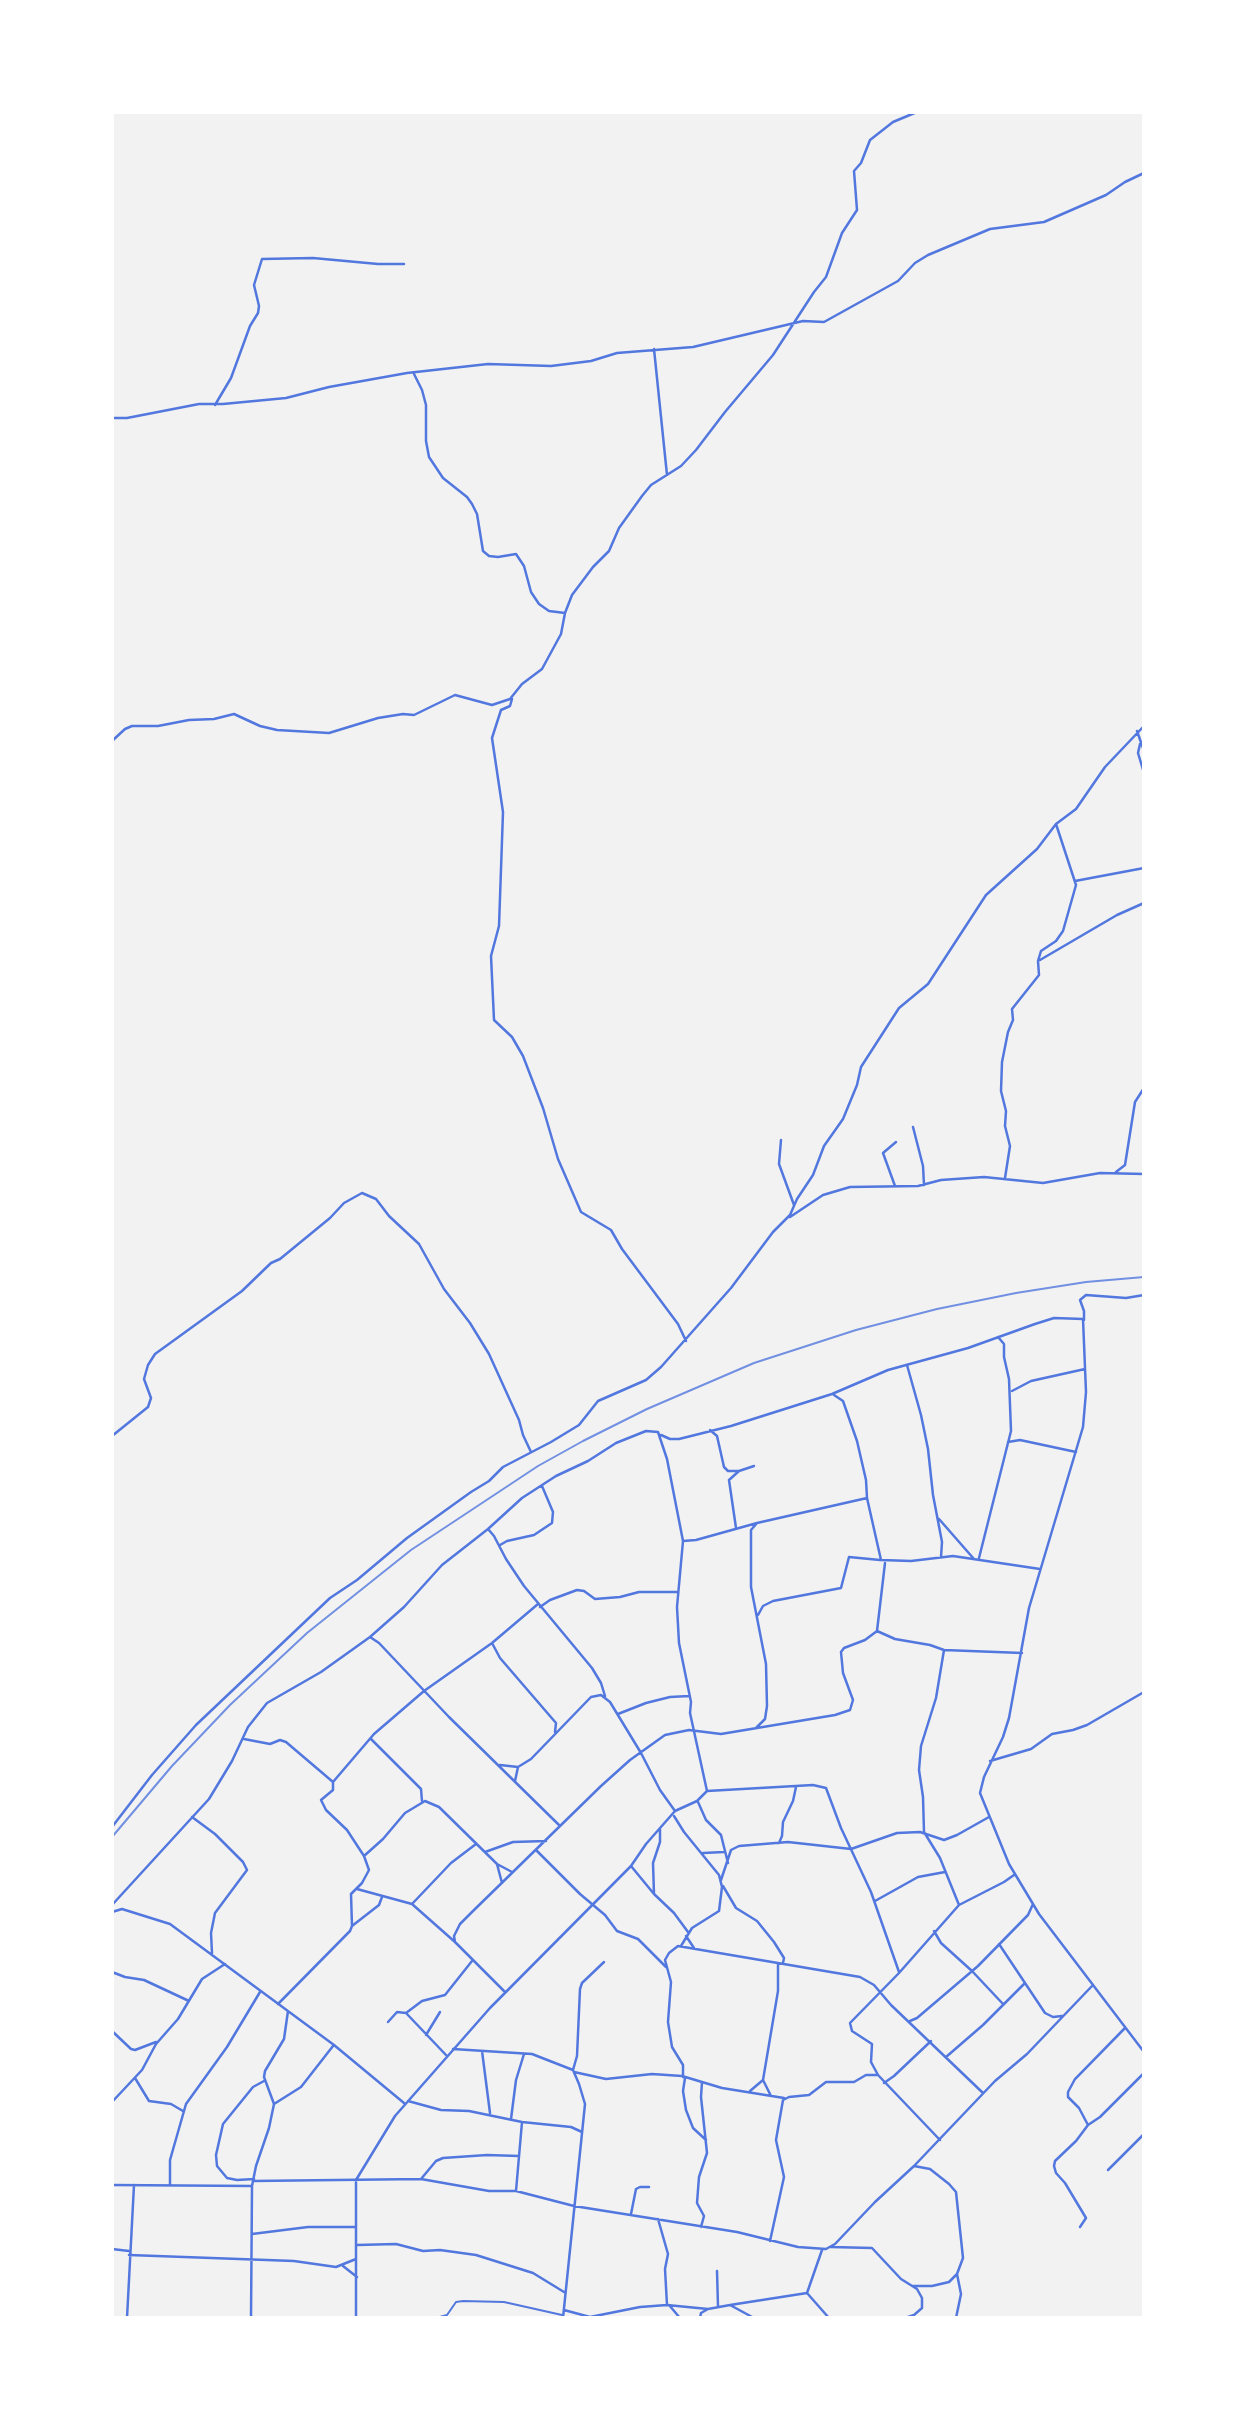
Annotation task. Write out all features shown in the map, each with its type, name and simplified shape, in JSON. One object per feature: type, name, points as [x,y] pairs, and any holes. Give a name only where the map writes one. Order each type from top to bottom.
[{"type":"street","points":[[686,1341],[678,1324],[622,1250],[611,1230],[581,1212],[558,1159],[523,1056],[512,1037],[494,1020],[491,956],[499,926],[503,812],[492,738],[501,710],[510,706],[513,696],[522,684],[542,669],[561,634],[572,596],[611,548],[619,528],[646,491],[681,466],[696,450],[724,412],[773,355],[791,325],[827,277],[842,233],[857,210],[854,171],[861,163],[870,140],[893,122],[918,112]]},
{"type":"street","points":[[112,418],[127,418],[199,404],[286,398],[329,387],[488,363],[551,366],[591,361],[617,353],[693,347],[806,321],[830,320],[898,281],[918,260],[928,254],[990,229],[1044,222],[1106,195],[1144,173]]},
{"type":"street","points":[[215,405],[231,378],[250,326],[258,313],[254,285],[262,259],[313,258],[404,264]]},
{"type":"street","points":[[654,349],[667,475]]},
{"type":"street","points":[[413,373],[420,384],[426,405],[429,457],[443,478],[472,504],[477,514],[483,551],[489,556],[498,557],[516,554],[524,566],[531,592],[539,604],[550,611],[565,613]]},
{"type":"street","points":[[112,741],[132,726],[158,726],[189,720],[218,719],[234,714],[260,726],[277,730],[329,733],[377,718],[414,715],[455,695],[492,705],[502,703],[513,696]]},
{"type":"street","points":[[788,1218],[811,1178],[824,1146],[841,1124],[857,1085],[861,1067],[900,1008],[928,984],[986,895],[1037,849],[1056,824],[1076,808],[1105,767],[1144,726]]},
{"type":"street","points":[[1138,731],[1144,751]]},
{"type":"street","points":[[1140,744],[1138,753],[1144,773]]},
{"type":"street","points":[[1005,1178],[1010,1146],[1001,1091],[1002,1061],[1013,1020],[1012,1009],[1039,975],[1038,961],[1041,951],[1056,941],[1063,931],[1075,881],[1056,824]]},
{"type":"street","points":[[1075,881],[1144,867]]},
{"type":"street","points":[[1038,961],[1117,915],[1144,903]]},
{"type":"street","points":[[1116,1172],[1125,1165],[1135,1102],[1144,1088]]},
{"type":"street","points":[[913,1127],[923,1166],[924,1185]]},
{"type":"street","points":[[781,1140],[779,1164],[794,1205]]},
{"type":"street","points":[[895,1186],[883,1153],[896,1142]]},
{"type":"street","points":[[112,1827],[152,1775],[196,1725],[305,1620],[407,1538],[494,1478],[503,1467],[579,1424],[598,1401],[652,1376],[686,1341],[788,1218],[829,1193],[855,1186],[924,1185],[941,1180],[966,1178],[1005,1178],[1043,1183],[1116,1172],[1144,1174]]},
{"type":"street","points":[[112,1436],[149,1404],[151,1398],[145,1379],[148,1365],[155,1354],[242,1291],[271,1263],[280,1259],[330,1218],[344,1203],[362,1193],[376,1199],[388,1216],[419,1244],[444,1289],[489,1354],[531,1452]]},
{"type":"street","points":[[1144,1296],[1083,1296],[1080,1300],[1084,1311],[1085,1415],[1029,1608],[1006,1728],[990,1761],[980,1793],[1015,1874],[1033,1904],[1060,1944],[1144,2052]]},
{"type":"street","points":[[112,1905],[215,1789],[248,1727],[267,1703],[321,1672],[370,1637],[404,1607],[442,1565],[542,1485],[625,1439],[652,1430],[670,1439],[679,1439],[731,1426],[832,1394],[907,1365],[1053,1319],[1084,1320]]},
{"type":"street","points":[[976,1559],[1011,1424],[1004,1344],[998,1338]]},
{"type":"street","points":[[907,1365],[923,1423],[942,1548],[941,1557]]},
{"type":"street","points":[[1010,1392],[1031,1381],[1085,1370]]},
{"type":"street","points":[[455,1942],[454,1936],[460,1924],[559,1826],[608,1779],[672,1733],[695,1731],[721,1734],[835,1716],[850,1710],[853,1700],[843,1673],[841,1653],[844,1648],[865,1640],[877,1631],[883,1561],[867,1498],[866,1480],[857,1441],[843,1401],[832,1394]]},
{"type":"street","points":[[710,1430],[717,1436],[724,1467],[728,1471],[754,1466]]},
{"type":"street","points":[[661,1435],[683,1541],[678,1592],[679,1643],[707,1791]]},
{"type":"street","points":[[1008,1442],[1020,1440],[1076,1452]]},
{"type":"street","points":[[736,1528],[729,1480],[739,1471]]},
{"type":"street","points":[[500,1545],[506,1541],[534,1535],[552,1523],[553,1512],[542,1485]]},
{"type":"street","points":[[683,1541],[867,1498]]},
{"type":"street","points":[[937,1517],[976,1559]]},
{"type":"street","points":[[754,1729],[765,1719],[767,1710],[766,1664],[752,1596],[750,1564],[751,1530],[757,1522]]},
{"type":"street","points":[[488,1530],[500,1545],[514,1574],[592,1668],[605,1696],[641,1753],[684,1832],[721,1882],[736,1908],[757,1921],[774,1942],[784,1958],[783,1963]]},
{"type":"street","points":[[757,1618],[762,1606],[773,1601],[841,1588],[849,1557],[883,1561],[941,1557],[976,1559],[1040,1569]]},
{"type":"street","points":[[352,1926],[350,1899],[369,1871],[364,1856],[347,1830],[321,1803],[322,1798],[333,1790],[333,1782],[370,1739],[424,1691],[492,1643],[539,1605],[577,1590],[584,1591],[595,1599],[621,1597],[639,1592],[678,1592]]},
{"type":"street","points":[[877,1631],[894,1639],[944,1650],[1022,1653]]},
{"type":"street","points":[[370,1637],[379,1643],[559,1826]]},
{"type":"street","points":[[492,1643],[500,1658],[556,1723],[555,1734]]},
{"type":"street","points":[[944,1650],[936,1698],[919,1755],[919,1770],[924,1805],[923,1832],[940,1858],[958,1905]]},
{"type":"street","points":[[990,1761],[1031,1749],[1052,1734],[1073,1731],[1087,1725],[1144,1692]]},
{"type":"street","points":[[498,1764],[517,1767],[531,1759],[591,1698],[605,1696]]},
{"type":"street","points":[[618,1714],[646,1703],[689,1696]]},
{"type":"street","points":[[556,1723],[568,1723]]},
{"type":"street","points":[[243,1739],[270,1744],[280,1740],[286,1742],[333,1782]]},
{"type":"street","points":[[370,1739],[421,1789],[422,1801]]},
{"type":"street","points":[[515,1781],[517,1767]]},
{"type":"street","points":[[356,2318],[356,2180],[406,2102],[505,1992],[631,1866],[674,1813],[697,1801],[707,1791],[821,1785],[826,1788],[850,1849],[875,1901],[899,1973]]},
{"type":"street","points":[[779,1843],[783,1822],[796,1787]]},
{"type":"street","points":[[422,1801],[439,1807],[496,1864],[513,1873]]},
{"type":"street","points":[[364,1856],[405,1813],[422,1801]]},
{"type":"street","points":[[697,1801],[706,1820],[719,1832],[728,1863]]},
{"type":"street","points":[[192,1817],[215,1835],[243,1862],[247,1870],[215,1913],[211,1933],[212,1953]]},
{"type":"street","points":[[706,2140],[693,2128],[686,2110],[683,2065],[672,2047],[668,2022],[671,1982],[665,1960],[669,1953],[681,1946],[687,1934],[719,1911],[721,1882],[729,1854],[735,1848],[779,1843],[850,1849],[897,1833],[923,1832],[937,1839],[950,1838],[989,1817]]},
{"type":"street","points":[[654,1894],[653,1863],[660,1842],[660,1829]]},
{"type":"street","points":[[485,1852],[513,1842],[546,1841]]},
{"type":"street","points":[[412,1904],[451,1863],[476,1843]]},
{"type":"street","points":[[536,1850],[605,1915],[617,1931],[638,1939],[666,1967]]},
{"type":"street","points":[[701,1853],[724,1852]]},
{"type":"street","points":[[496,1864],[502,1883]]},
{"type":"street","points":[[631,1866],[654,1894],[668,1906],[694,1948]]},
{"type":"street","points":[[875,1901],[918,1877],[946,1872]]},
{"type":"street","points":[[940,2140],[884,2083],[871,2062],[872,2044],[852,2031],[850,2023],[899,1973],[958,1905],[1015,1874]]},
{"type":"street","points":[[356,1889],[412,1904],[505,1992]]},
{"type":"street","points":[[278,2004],[352,1926],[379,1905],[383,1896]]},
{"type":"street","points":[[909,2021],[917,2018],[972,1970],[1028,1915],[1033,1904]]},
{"type":"street","points":[[112,1912],[122,1909],[170,1924],[334,2045],[406,2102],[441,2110],[490,2114],[522,2122],[560,2125],[582,2132]]},
{"type":"street","points":[[934,1931],[941,1943],[972,1970],[1003,2004]]},
{"type":"street","points":[[999,1944],[1045,2013],[1053,2017],[1062,2016]]},
{"type":"street","points":[[681,1946],[860,1977],[871,1982],[984,2093]]},
{"type":"street","points":[[406,2013],[422,2001],[444,1995],[472,1961]]},
{"type":"street","points":[[563,2317],[585,2104],[574,2071],[580,1989],[582,1983],[604,1962]]},
{"type":"street","points":[[771,2096],[763,2080],[778,1991],[778,1963]]},
{"type":"street","points":[[112,2102],[135,2078],[178,2019],[202,1979],[225,1964]]},
{"type":"street","points":[[112,1972],[125,1978],[144,1980],[189,2001]]},
{"type":"street","points":[[946,2057],[962,2045],[1024,1984]]},
{"type":"street","points":[[831,2247],[984,2093],[1027,2054],[1093,1985]]},
{"type":"street","points":[[170,2185],[170,2160],[188,2100],[227,2048],[260,1992]]},
{"type":"street","points":[[251,2318],[252,2186],[274,2104],[264,2081],[265,2071],[284,2039],[288,2011]]},
{"type":"street","points":[[388,2022],[397,2012],[406,2013],[446,2055]]},
{"type":"street","points":[[426,2035],[440,2012]]},
{"type":"street","points":[[1088,2125],[1079,2108],[1068,2097],[1068,2092],[1075,2079],[1126,2027]]},
{"type":"street","points":[[112,2031],[135,2050],[160,2041]]},
{"type":"street","points":[[884,2083],[930,2041]]},
{"type":"street","points":[[274,2104],[301,2087],[334,2045]]},
{"type":"street","points":[[453,2049],[524,2052],[574,2071],[606,2079],[652,2074],[684,2077],[722,2088],[786,2098],[809,2095],[826,2082],[854,2082],[866,2075],[878,2075]]},
{"type":"street","points":[[482,2051],[490,2114]]},
{"type":"street","points":[[511,2119],[524,2052]]},
{"type":"street","points":[[1080,2227],[1086,2218],[1056,2173],[1055,2161],[1088,2125],[1100,2117],[1144,2073]]},
{"type":"street","points":[[135,2078],[149,2101],[171,2104],[183,2111]]},
{"type":"street","points":[[750,2091],[763,2080]]},
{"type":"street","points":[[264,2081],[253,2087],[223,2124],[216,2155],[217,2166],[227,2178],[421,2179],[489,2191],[516,2191],[574,2206],[737,2232],[770,2241],[822,2249],[872,2248],[921,2294],[923,2304],[916,2313],[905,2318]]},
{"type":"street","points":[[701,2227],[704,2216],[698,2203],[699,2177],[706,2159],[702,2082]]},
{"type":"street","points":[[770,2241],[784,2177],[776,2140],[782,2104],[786,2098]]},
{"type":"street","points":[[516,2191],[522,2122]]},
{"type":"street","points":[[1108,2170],[1144,2134]]},
{"type":"street","points":[[421,2179],[436,2161],[443,2158],[519,2156]]},
{"type":"street","points":[[914,2166],[930,2169],[956,2192],[963,2258],[957,2274],[961,2294],[956,2318]]},
{"type":"street","points":[[112,2185],[252,2186]]},
{"type":"street","points":[[127,2318],[134,2185]]},
{"type":"street","points":[[631,2214],[636,2189],[649,2188]]},
{"type":"street","points":[[658,2219],[668,2254],[668,2305],[680,2318]]},
{"type":"street","points":[[252,2234],[308,2227],[357,2227]]},
{"type":"street","points":[[357,2245],[396,2244],[423,2251],[440,2250],[476,2255],[533,2273],[566,2293]]},
{"type":"street","points":[[112,2249],[129,2253],[294,2260],[326,2266],[343,2266],[356,2259]]},
{"type":"street","points":[[807,2293],[822,2249]]},
{"type":"street","points":[[343,2266],[357,2277]]},
{"type":"street","points":[[717,2271],[718,2306]]},
{"type":"street","points":[[913,2286],[945,2283],[957,2274]]},
{"type":"street","points":[[700,2318],[701,2313],[718,2306],[807,2293]]},
{"type":"street","points":[[807,2293],[829,2318]]},
{"type":"street","points":[[564,2310],[590,2317],[640,2307],[668,2305],[708,2309]]},
{"type":"street","points":[[730,2305],[754,2318]]},
{"type":"lane","points":[[436,2318],[447,2315],[456,2302],[463,2301],[504,2302],[563,2317]]},
{"type":"railway","points":[[112,1837],[172,1766],[230,1705],[307,1633],[411,1550],[538,1466],[583,1441],[647,1409],[754,1363],[856,1330],[937,1309],[1016,1293],[1086,1282],[1144,1277]]}]
